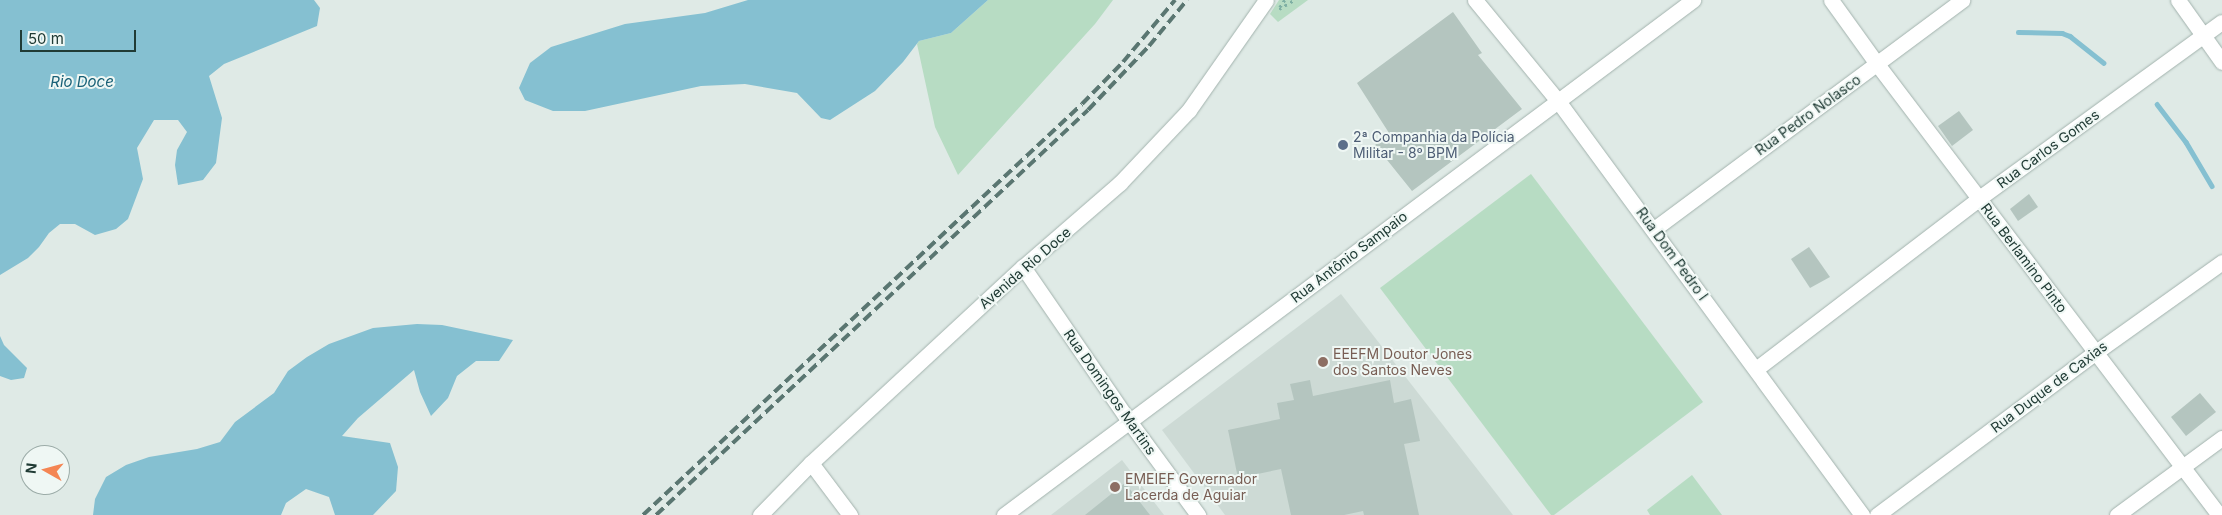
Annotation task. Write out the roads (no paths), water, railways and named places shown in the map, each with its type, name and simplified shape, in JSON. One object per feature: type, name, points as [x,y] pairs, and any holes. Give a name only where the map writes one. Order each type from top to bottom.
[{"type":"street","name":"Avenida Rio Doce","points":[[760,515],[810,463],[1023,267],[1120,183],[1189,110],[1266,0]]},
{"type":"street","name":"Rua Dom Pedro I","points":[[1474,0],[1558,101],[1654,229],[1862,515]]},
{"type":"street","name":"Rua Antônio Sampaio","points":[[1004,515],[1693,0]]},
{"type":"street","name":"Rua Berlamino Pinto","points":[[1831,0],[1978,199],[2184,466],[2219,515]]},
{"type":"street","name":"Rua Pedro Nolasco","points":[[1654,229],[1962,0]]},
{"type":"street","points":[[2178,0],[2222,62]]},
{"type":"street","name":"Rua Carlos Gomes","points":[[1756,369],[1978,199],[2222,22]]},
{"type":"street","name":"Rua Duque de Caxias","points":[[1877,515],[2096,352],[2222,262]]},
{"type":"street","name":"Rua Domingos Martins","points":[[1023,267],[1129,421],[1198,515]]},
{"type":"street","points":[[2117,515],[2222,438]]},
{"type":"street","points":[[810,463],[850,515]]},
{"type":"water","name":"Rio Doce","points":[[0,0],[314,0],[320,8],[317,26],[224,64],[209,76],[222,118],[216,163],[203,180],[178,185],[175,165],[177,150],[187,132],[178,120],[154,120],[137,148],[143,179],[128,219],[116,229],[95,235],[75,224],[60,224],[49,233],[28,258],[0,275]]},
{"type":"water","points":[[748,0],[988,0],[951,33],[919,41],[903,62],[875,91],[830,120],[821,118],[797,93],[745,84],[701,86],[585,111],[553,111],[525,100],[519,88],[530,63],[551,47],[625,24],[705,13]]},
{"type":"water","points":[[417,324],[442,325],[513,340],[499,361],[476,361],[457,376],[448,398],[431,416],[420,392],[414,370],[358,418],[342,436],[390,443],[398,467],[396,491],[373,515],[335,515],[329,497],[306,489],[286,503],[281,515],[93,515],[95,499],[106,477],[126,465],[149,457],[197,449],[220,442],[235,422],[274,393],[288,371],[329,344],[373,328]]},
{"type":"water","points":[[0,336],[4,345],[27,368],[24,378],[11,380],[0,376]]},
{"type":"waterway","points":[[2018,32],[2062,33],[2070,36],[2104,63]]},
{"type":"waterway","points":[[2157,104],[2186,142],[2212,186]]},
{"type":"railway","points":[[643,515],[1082,104],[1123,62],[1175,0]]},
{"type":"railway","points":[[656,515],[1088,110],[1149,46],[1187,0]]},
{"type":"place","name":"2ª Companhia da Polícia Militar - 8º BPM","points":[[1343,145]]},
{"type":"place","name":"EEEFM Doutor Jones dos Santos Neves","points":[[1323,362]]},
{"type":"place","name":"EMEIEF Governador Lacerda de Aguiar","points":[[1115,487]]}]
